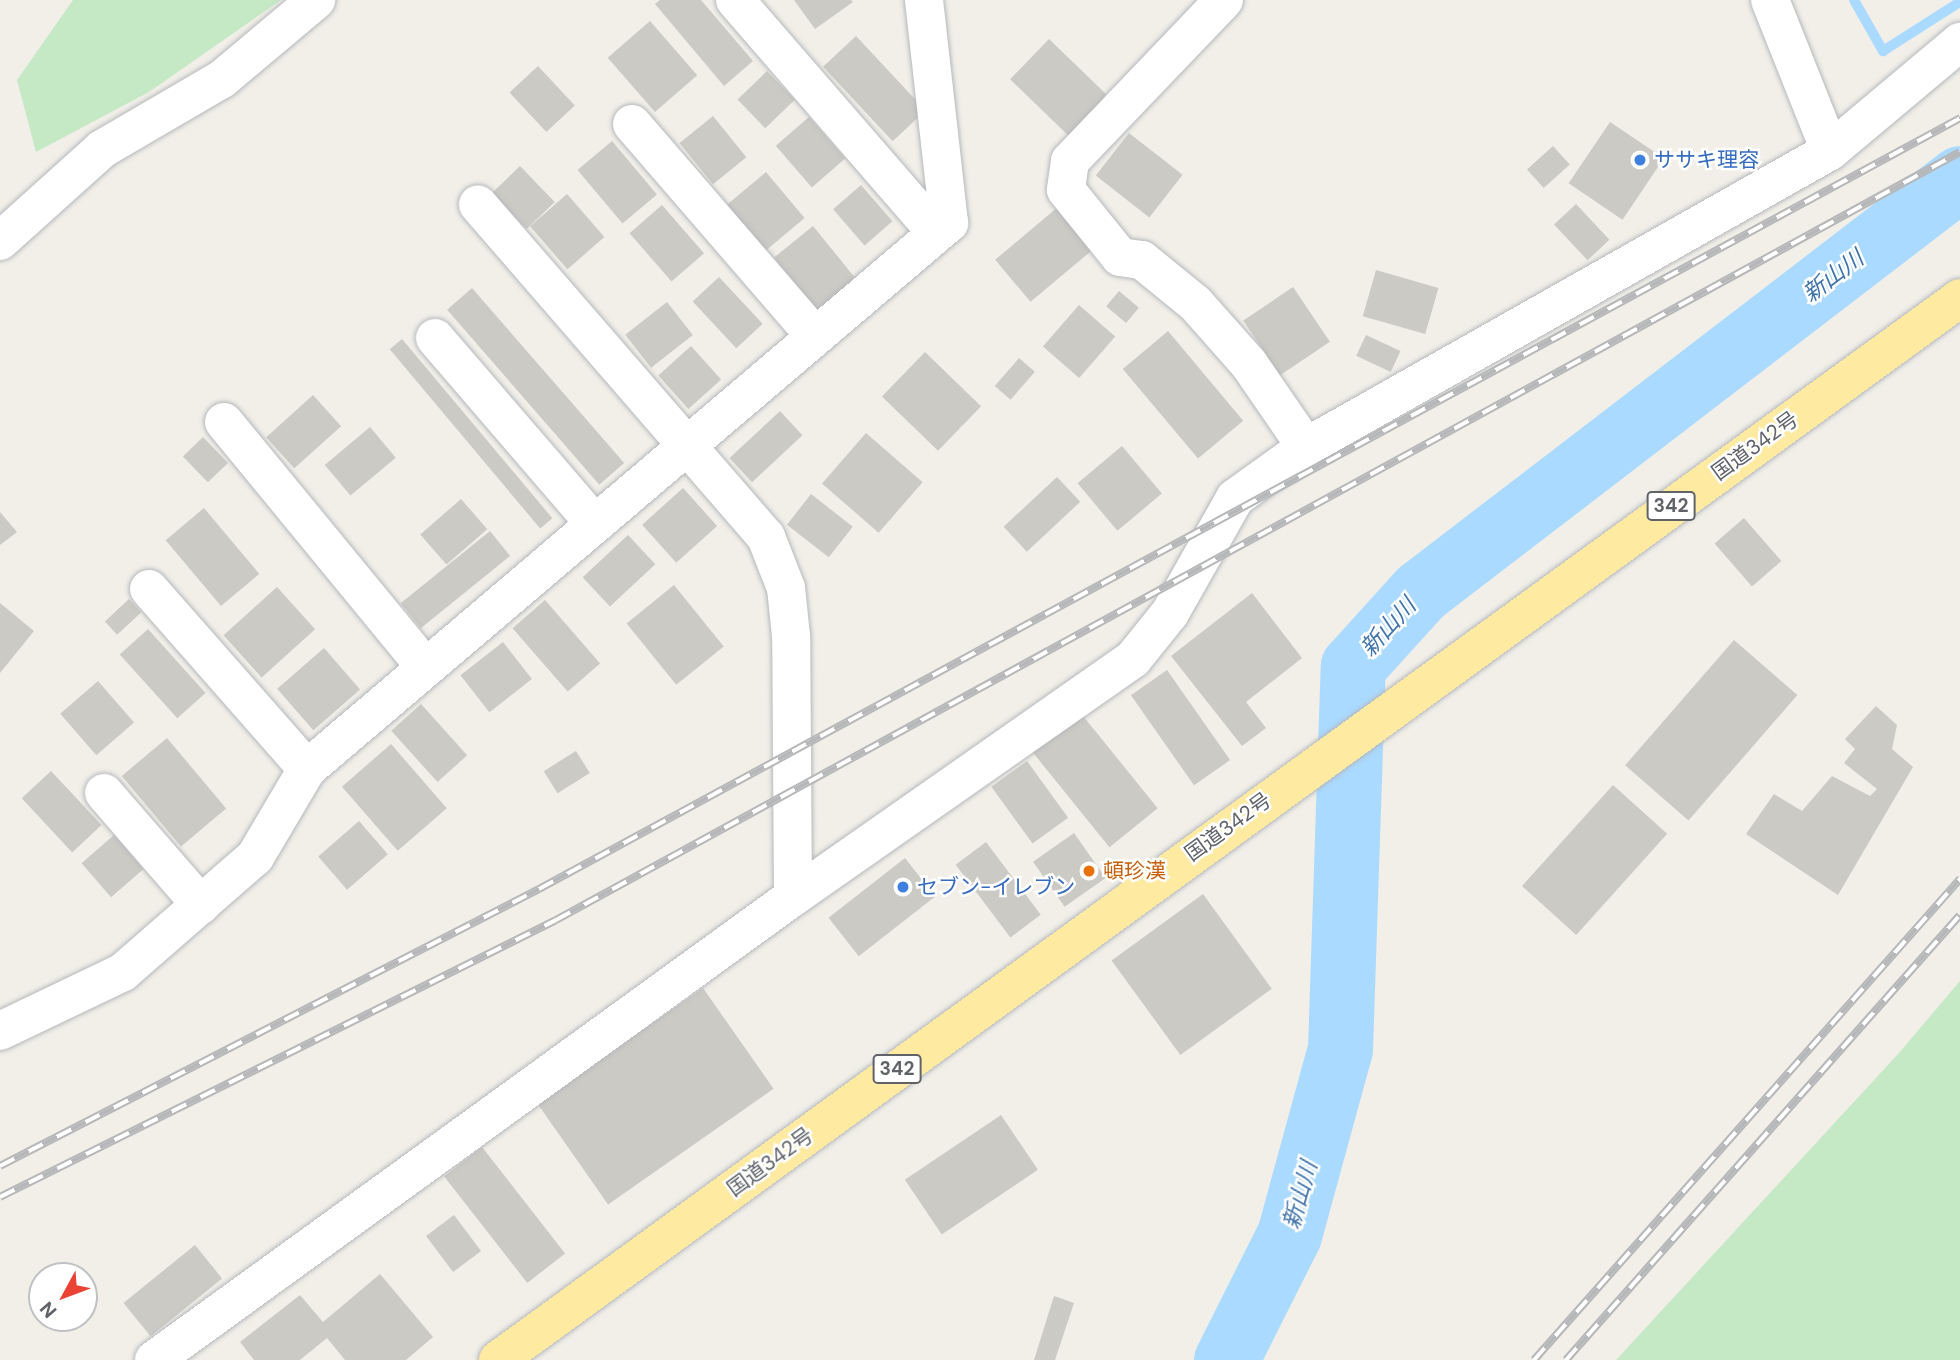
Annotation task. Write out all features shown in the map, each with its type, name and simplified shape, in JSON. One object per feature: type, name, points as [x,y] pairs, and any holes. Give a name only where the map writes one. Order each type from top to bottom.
[{"type":"highway","name":"国道342号","points":[[498,1360],[1381,715],[1960,298]]},
{"type":"street","points":[[0,241],[102,149],[222,79],[316,0]]},
{"type":"street","points":[[735,0],[937,233]]},
{"type":"street","points":[[0,1031],[123,972],[255,857],[307,769],[949,223],[924,0]]},
{"type":"street","points":[[1224,0],[1070,161],[1066,191],[1120,257],[1142,260],[1195,303],[1250,364],[1306,447]]},
{"type":"street","points":[[1770,0],[1830,151]]},
{"type":"street","points":[[154,1360],[793,897],[1133,659],[1170,613],[1235,498],[1306,447],[1830,151],[1960,42]]},
{"type":"street","points":[[632,124],[815,337]]},
{"type":"street","points":[[478,205],[685,448],[766,537],[786,588],[793,897]]},
{"type":"street","points":[[435,338],[595,524]]},
{"type":"street","points":[[224,422],[426,668]]},
{"type":"street","points":[[149,589],[307,769]]},
{"type":"street","points":[[104,793],[201,905]]},
{"type":"green space","points":[[73,0],[281,0],[149,92],[36,152],[17,80]]},
{"type":"green space","points":[[1960,981],[1960,1360],[1616,1360],[1899,1053]]},
{"type":"building","points":[[660,0],[701,0],[753,61],[724,86],[655,4]]},
{"type":"building","points":[[794,0],[851,0],[853,2],[815,29]]},
{"type":"building","points":[[650,21],[697,75],[655,112],[608,58]]},
{"type":"building","points":[[856,36],[926,111],[893,141],[823,67]]},
{"type":"building","points":[[1049,39],[1111,99],[1072,139],[1010,79]]},
{"type":"building","points":[[538,66],[575,105],[546,132],[509,93]]},
{"type":"building","points":[[767,71],[795,100],[765,128],[738,99]]},
{"type":"building","points":[[713,116],[746,157],[713,184],[680,143]]},
{"type":"building","points":[[809,117],[845,159],[812,187],[776,146]]},
{"type":"building","points":[[1610,122],[1664,158],[1623,220],[1569,183]]},
{"type":"building","points":[[1129,133],[1183,175],[1149,217],[1096,176]]},
{"type":"building","points":[[612,141],[657,195],[623,224],[578,170]]},
{"type":"building","points":[[1553,146],[1570,165],[1544,188],[1527,169]]},
{"type":"building","points":[[520,166],[555,202],[527,229],[492,193]]},
{"type":"building","points":[[766,172],[805,218],[764,252],[725,206]]},
{"type":"building","points":[[861,185],[892,221],[865,246],[833,209]]},
{"type":"building","points":[[567,194],[604,237],[567,269],[530,226]]},
{"type":"building","points":[[1576,204],[1609,240],[1587,260],[1554,224]]},
{"type":"building","points":[[662,205],[704,253],[672,282],[630,233]]},
{"type":"building","points":[[1058,207],[1093,249],[1031,302],[995,260]]},
{"type":"building","points":[[813,226],[860,284],[821,316],[774,257]]},
{"type":"building","points":[[1376,270],[1438,288],[1425,334],[1363,316]]},
{"type":"building","points":[[719,277],[763,324],[736,348],[693,302]]},
{"type":"building","points":[[1293,287],[1330,342],[1280,375],[1243,321]]},
{"type":"building","points":[[472,288],[624,463],[599,485],[447,310]]},
{"type":"building","points":[[1119,291],[1139,308],[1126,323],[1106,306]]},
{"type":"building","points":[[667,302],[693,335],[651,368],[625,335]]},
{"type":"building","points":[[1079,305],[1115,336],[1079,378],[1043,347]]},
{"type":"building","points":[[1168,331],[1243,421],[1198,459],[1123,369]]},
{"type":"building","points":[[1366,335],[1400,351],[1391,372],[1356,356]]},
{"type":"building","points":[[402,339],[552,518],[540,529],[390,349]]},
{"type":"building","points":[[691,346],[721,379],[688,409],[658,375]]},
{"type":"building","points":[[925,352],[981,406],[938,451],[882,397]]},
{"type":"building","points":[[1019,358],[1035,372],[1011,400],[995,386]]},
{"type":"building","points":[[313,395],[341,426],[294,468],[266,437]]},
{"type":"building","points":[[780,411],[803,435],[752,482],[730,458]]},
{"type":"building","points":[[370,427],[396,458],[351,496],[325,465]]},
{"type":"building","points":[[866,433],[923,482],[879,533],[822,484]]},
{"type":"building","points":[[203,437],[228,463],[208,482],[183,456]]},
{"type":"building","points":[[1122,446],[1162,493],[1117,531],[1078,483]]},
{"type":"building","points":[[1057,477],[1080,502],[1027,552],[1004,527]]},
{"type":"building","points":[[683,488],[717,526],[676,563],[642,525]]},
{"type":"building","points":[[811,494],[853,527],[829,557],[787,525]]},
{"type":"building","points":[[461,499],[487,529],[446,565],[420,534]]},
{"type":"building","points":[[204,508],[259,574],[221,606],[166,540]]},
{"type":"building","points":[[0,512],[17,532],[0,545]]},
{"type":"building","points":[[1744,518],[1781,561],[1752,587],[1715,544]]},
{"type":"building","points":[[490,531],[510,556],[421,628],[401,603]]},
{"type":"building","points":[[628,535],[655,564],[610,607],[583,577]]},
{"type":"building","points":[[674,585],[724,646],[676,685],[627,623]]},
{"type":"building","points":[[277,587],[315,629],[262,678],[223,635]]},
{"type":"building","points":[[1252,593],[1302,658],[1246,702],[1266,728],[1242,746],[1171,656]]},
{"type":"building","points":[[129,599],[141,612],[117,635],[105,622]]},
{"type":"building","points":[[545,600],[600,663],[568,692],[513,628]]},
{"type":"building","points":[[0,603],[34,631],[0,673]]},
{"type":"building","points":[[148,629],[206,693],[177,718],[120,654]]},
{"type":"building","points":[[1734,640],[1797,695],[1688,820],[1625,765]]},
{"type":"building","points":[[503,642],[532,679],[489,712],[460,675]]},
{"type":"building","points":[[324,648],[360,690],[313,730],[277,689]]},
{"type":"building","points":[[1167,670],[1230,760],[1194,785],[1131,695]]},
{"type":"building","points":[[98,681],[134,723],[96,755],[60,714]]},
{"type":"building","points":[[421,704],[467,755],[437,782],[391,731]]},
{"type":"building","points":[[1876,706],[1897,725],[1892,749],[1913,767],[1838,895],[1746,834],[1774,794],[1802,811],[1832,776],[1870,796],[1877,789],[1844,763],[1855,749],[1845,739]]},
{"type":"building","points":[[1079,711],[1158,808],[1109,847],[1031,750]]},
{"type":"building","points":[[167,738],[226,808],[181,846],[122,776]]},
{"type":"building","points":[[391,744],[447,808],[398,851],[342,787]]},
{"type":"building","points":[[576,751],[590,773],[558,793],[544,771]]},
{"type":"building","points":[[1027,761],[1068,818],[1033,843],[991,787]]},
{"type":"building","points":[[51,771],[101,825],[72,852],[22,798]]},
{"type":"building","points":[[1613,785],[1667,834],[1576,935],[1522,886]]},
{"type":"building","points":[[359,821],[388,854],[347,890],[318,856]]},
{"type":"building","points":[[1074,833],[1106,878],[1065,907],[1033,862]]},
{"type":"building","points":[[114,835],[144,869],[111,897],[82,863]]},
{"type":"building","points":[[986,842],[1041,915],[1010,938],[956,865]]},
{"type":"building","points":[[905,858],[935,897],[859,956],[829,918]]},
{"type":"building","points":[[1203,894],[1272,989],[1180,1055],[1112,960]]},
{"type":"building","points":[[703,988],[774,1089],[608,1205],[538,1104]]},
{"type":"building","points":[[1001,1115],[1038,1170],[942,1235],[905,1180]]},
{"type":"building","points":[[482,1147],[565,1253],[527,1283],[444,1177]]},
{"type":"building","points":[[454,1215],[481,1251],[453,1272],[426,1236]]},
{"type":"building","points":[[195,1245],[222,1278],[151,1336],[124,1303]]},
{"type":"building","points":[[380,1274],[433,1337],[406,1360],[345,1360],[327,1338],[300,1360],[254,1360],[240,1342],[300,1295],[323,1322]]},
{"type":"building","points":[[1054,1296],[1074,1303],[1055,1360],[1034,1360]]},
{"type":"waterway","points":[[1854,0],[1883,51],[1960,2]]},
{"type":"waterway","name":"新山川","points":[[1226,1360],[1289,1235],[1340,1049],[1353,666],[1420,592],[1960,178]]},
{"type":"railway","points":[[0,1166],[539,889],[1960,118]]},
{"type":"railway","points":[[0,1197],[556,920],[1960,152]]},
{"type":"railway","points":[[1534,1360],[1960,879]]},
{"type":"railway","points":[[1566,1360],[1960,915]]},
{"type":"place","name":"ササキ理容","points":[[1640,160]]},
{"type":"place","name":"頓珍漢","points":[[1089,871]]},
{"type":"place","name":"セブン-イレブン","points":[[903,887]]}]
